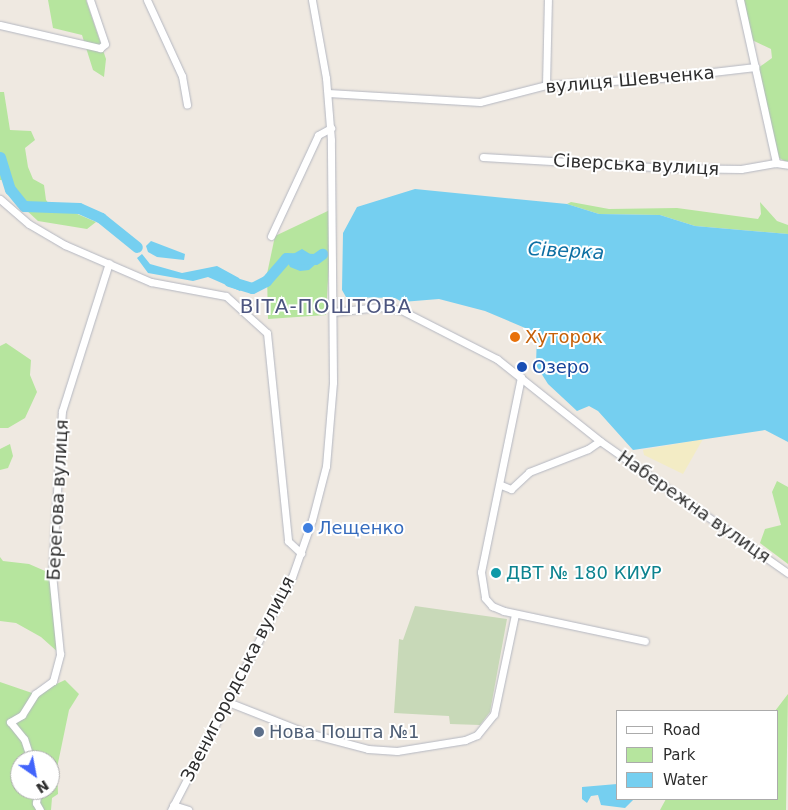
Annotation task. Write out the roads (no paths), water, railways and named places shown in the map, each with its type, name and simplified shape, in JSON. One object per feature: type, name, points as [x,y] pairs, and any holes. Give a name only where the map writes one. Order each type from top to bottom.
[{"type":"street","points":[[0,25],[100,48],[104,44],[90,0]]},
{"type":"street","points":[[147,0],[182,76],[187,105]]},
{"type":"street","name":"Звенигородська вулиця","points":[[188,810],[172,807],[228,702],[301,553],[322,487],[329,444],[332,312],[330,128],[328,93],[312,0]]},
{"type":"street","points":[[546,86],[548,0]]},
{"type":"street","points":[[740,0],[776,163]]},
{"type":"street","name":"вулиця Шевченка","points":[[328,93],[480,102],[546,86],[661,78],[754,67]]},
{"type":"street","points":[[271,236],[318,135],[330,128]]},
{"type":"street","name":"Сіверська вулиця","points":[[483,157],[675,168],[741,169],[776,163],[788,165]]},
{"type":"street","points":[[0,199],[29,224],[55,240],[151,282],[226,296],[267,333],[288,541],[301,553]]},
{"type":"street","name":"Берегова вулиця","points":[[28,750],[24,740],[10,722],[22,715],[35,694],[53,681],[60,654],[52,574],[62,411],[109,263]]},
{"type":"street","name":"Набережна вулиця","points":[[332,312],[379,307],[413,314],[497,358],[600,441],[788,573]]},
{"type":"street","points":[[521,377],[481,585],[492,606],[515,614],[645,642]]},
{"type":"street","name":"Набережна вулиця","points":[[501,485],[511,489],[529,472],[588,449],[600,441]]},
{"type":"street","points":[[228,702],[304,732],[368,749],[397,751],[466,740],[477,735],[494,714],[515,614]]},
{"type":"water","points":[[415,189],[567,204],[599,214],[660,215],[695,226],[788,234],[788,442],[765,430],[633,450],[598,411],[589,406],[577,411],[548,384],[536,365],[537,333],[485,311],[439,299],[402,302],[395,298],[346,297],[342,290],[343,233],[357,207]]},
{"type":"water","points":[[151,241],[185,254],[184,260],[157,257],[148,252],[146,246]]},
{"type":"water","points":[[302,249],[315,257],[317,263],[309,270],[300,271],[290,267],[286,258]]},
{"type":"water","points":[[142,254],[150,264],[182,273],[217,266],[239,278],[243,287],[240,291],[208,277],[193,281],[148,273],[137,258]]},
{"type":"water","points":[[616,784],[616,800],[633,800],[625,808],[601,805],[598,795],[591,796],[587,803],[582,799],[582,787]]},
{"type":"waterway","name":"Сіверка","points":[[0,157],[10,189],[24,206],[79,208],[101,218],[137,247]]},
{"type":"waterway","name":"Сіверка","points":[[229,281],[252,288],[266,281],[286,258],[315,259],[322,254]]},
{"type":"place","name":"Хуторок","points":[[515,337]]},
{"type":"place","name":"Озеро","points":[[522,367]]},
{"type":"place","name":"Лещенко","points":[[308,528]]},
{"type":"place","name":"ДВТ № 180 КИУР","points":[[496,573]]},
{"type":"place","name":"Нова Пошта №1","points":[[259,732]]},
{"type":"district","name":"ВІТА-ПОШТОВА","points":[[326,306]]}]
